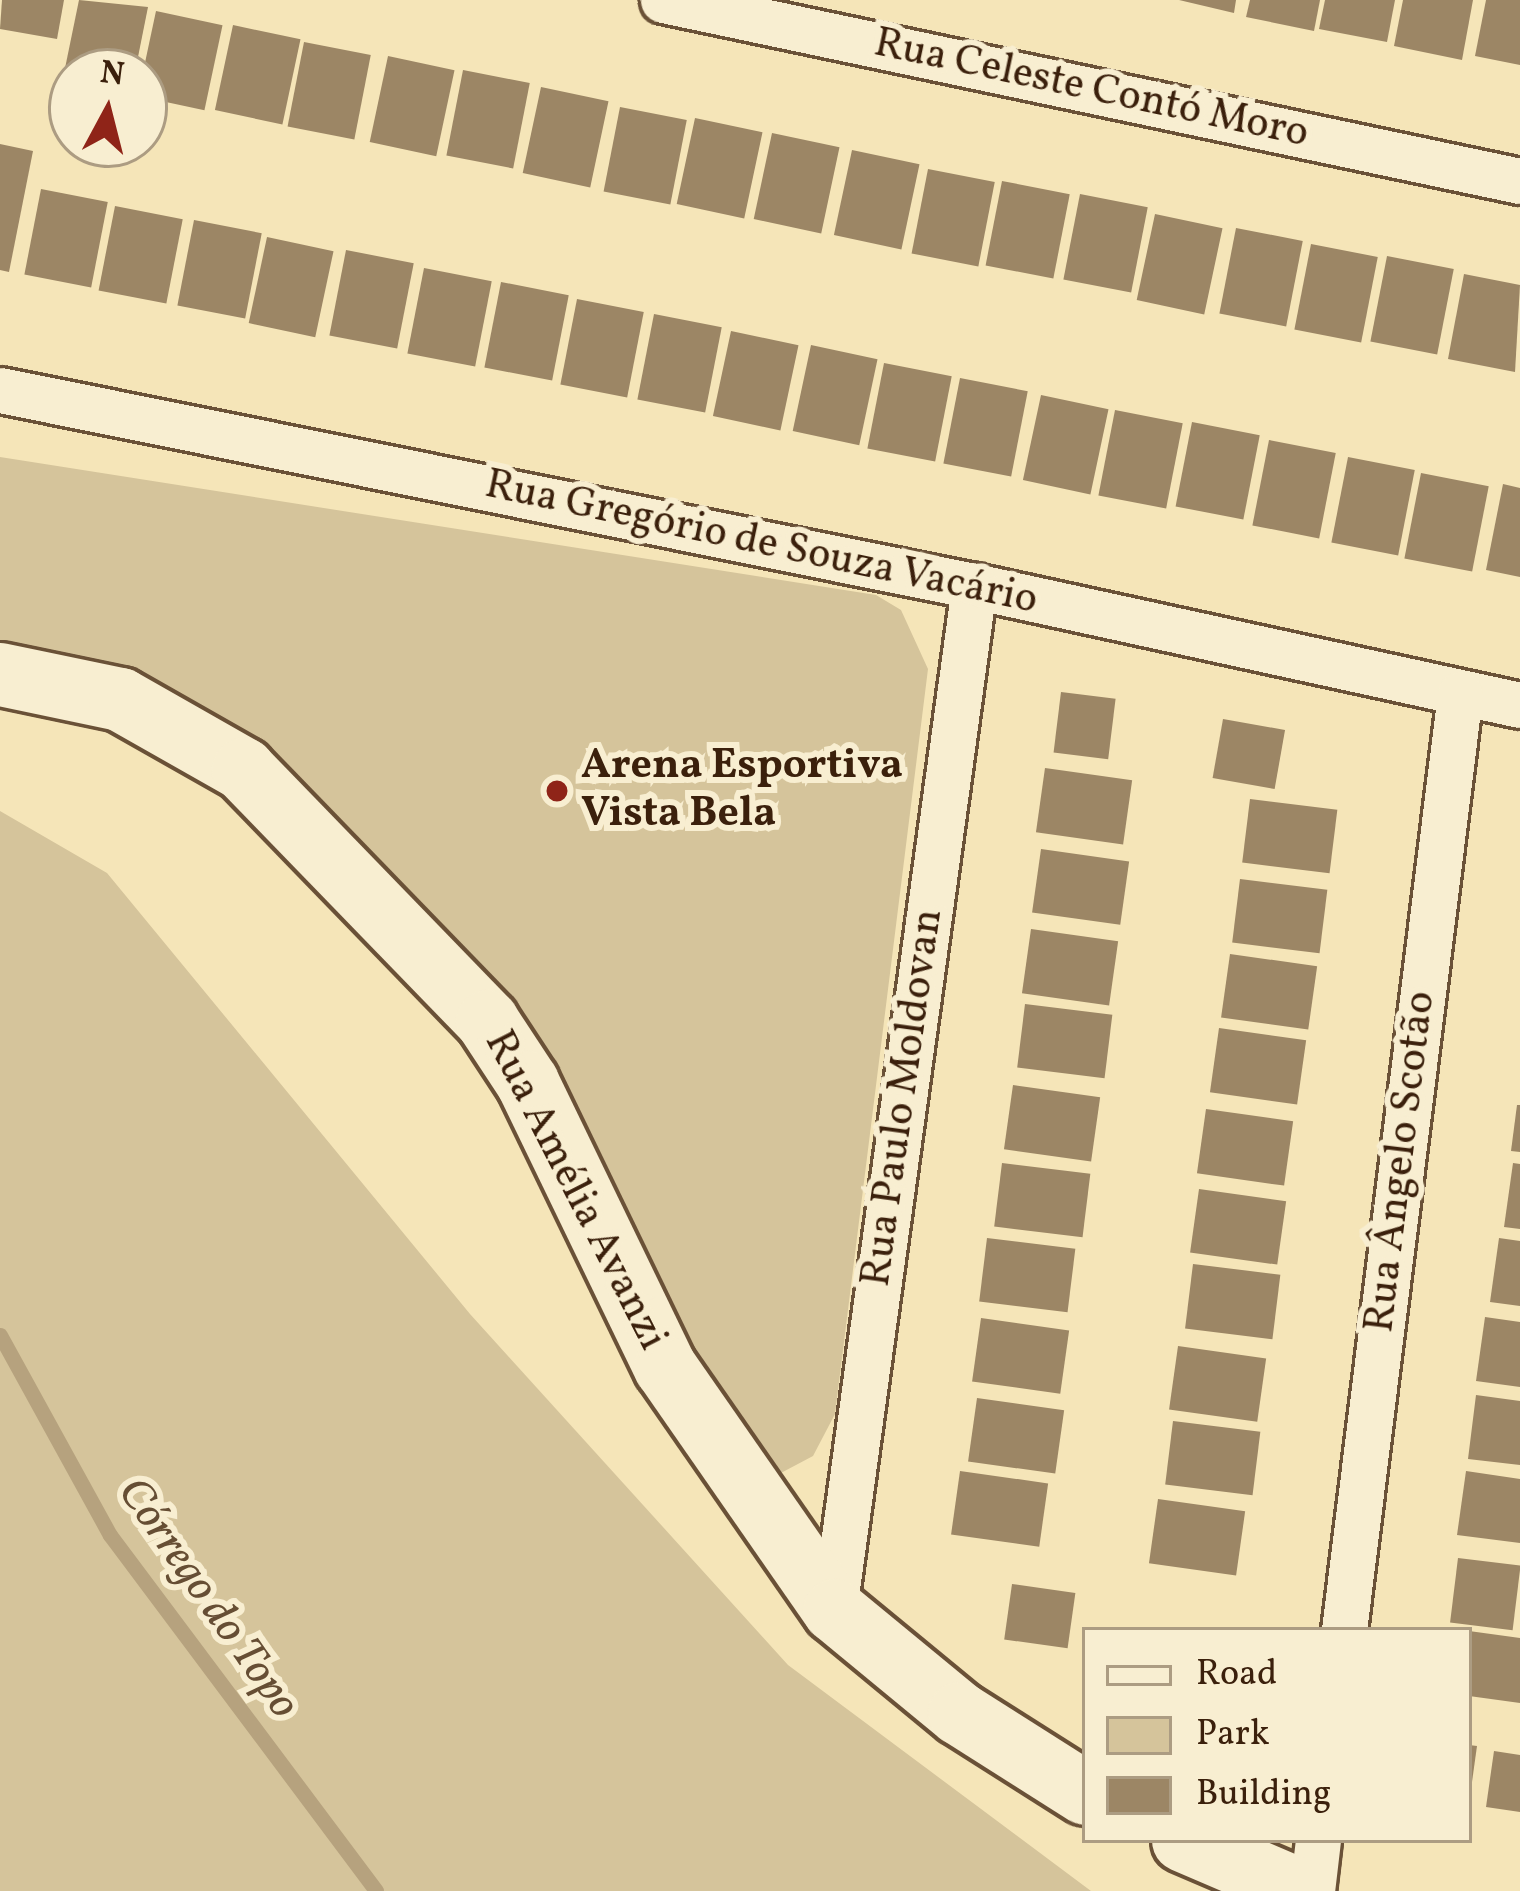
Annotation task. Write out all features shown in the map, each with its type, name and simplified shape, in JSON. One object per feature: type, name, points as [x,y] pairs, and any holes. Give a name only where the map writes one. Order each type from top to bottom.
[{"type":"street","name":"Rua Celeste Contó Moro","points":[[663,0],[1520,181]]},
{"type":"street","name":"Rua Gregório de Souza Vacário","points":[[0,390],[974,586],[1520,706]]},
{"type":"street","name":"Rua Paulo Moldovan","points":[[834,1610],[974,586]]},
{"type":"street","name":"Rua Amélia Avanzi","points":[[0,674],[120,699],[243,770],[487,1021],[527,1082],[665,1367],[834,1610],[959,1714],[1082,1791]]},
{"type":"street","name":"Rua Ângelo Scotão","points":[[1344,1627],[1460,694]]},
{"type":"street","points":[[1190,1843],[1302,1891]]},
{"type":"street","points":[[1312,1891],[1318,1843]]},
{"type":"green space","points":[[0,457],[876,595],[901,610],[928,669],[835,1414],[813,1456],[779,1474],[752,1469],[641,1277],[247,738],[144,674],[55,655],[0,654]]},
{"type":"green space","points":[[0,811],[107,873],[470,1314],[788,1665],[1091,1891],[0,1891]]},
{"type":"building","points":[[2,0],[64,0],[57,39],[0,29]]},
{"type":"building","points":[[79,0],[148,7],[140,48],[69,48]]},
{"type":"building","points":[[1179,0],[1236,0],[1234,13]]},
{"type":"building","points":[[1250,0],[1320,0],[1314,31],[1246,17]]},
{"type":"building","points":[[1325,0],[1395,0],[1387,42],[1319,29]]},
{"type":"building","points":[[1403,0],[1473,0],[1462,60],[1394,46]]},
{"type":"building","points":[[1486,0],[1520,0],[1520,65],[1475,56]]},
{"type":"building","points":[[156,11],[223,25],[204,110],[168,102],[168,48],[148,48]]},
{"type":"building","points":[[233,25],[300,39],[282,124],[215,110]]},
{"type":"building","points":[[304,42],[371,55],[354,139],[288,126]]},
{"type":"building","points":[[388,56],[455,70],[436,156],[370,142]]},
{"type":"building","points":[[463,70],[530,83],[513,168],[446,155]]},
{"type":"building","points":[[541,87],[608,101],[590,187],[523,173]]},
{"type":"building","points":[[620,107],[687,120],[670,204],[604,191]]},
{"type":"building","points":[[695,118],[762,132],[744,218],[677,204]]},
{"type":"building","points":[[772,133],[839,147],[821,233],[754,219]]},
{"type":"building","points":[[0,144],[33,151],[9,272],[0,270]]},
{"type":"building","points":[[852,150],[919,164],[901,249],[834,235]]},
{"type":"building","points":[[928,169],[995,182],[978,266],[912,253]]},
{"type":"building","points":[[1002,181],[1070,194],[1053,279],[986,265]]},
{"type":"building","points":[[41,189],[108,202],[91,287],[24,274]]},
{"type":"building","points":[[1080,194],[1148,207],[1131,293],[1063,279]]},
{"type":"building","points":[[115,206],[183,219],[166,304],[99,290]]},
{"type":"building","points":[[1155,214],[1222,228],[1204,314],[1137,300]]},
{"type":"building","points":[[194,220],[262,233],[245,319],[177,305]]},
{"type":"building","points":[[1236,228],[1303,241],[1286,326],[1219,313]]},
{"type":"building","points":[[267,237],[334,251],[315,337],[249,323]]},
{"type":"building","points":[[1311,244],[1378,257],[1361,342],[1294,329]]},
{"type":"building","points":[[346,250],[414,263],[397,349],[329,335]]},
{"type":"building","points":[[1387,256],[1454,269],[1437,354],[1370,341]]},
{"type":"building","points":[[424,268],[492,281],[475,367],[407,353]]},
{"type":"building","points":[[1464,274],[1520,285],[1515,372],[1448,359]]},
{"type":"building","points":[[501,282],[569,295],[552,381],[484,367]]},
{"type":"building","points":[[577,299],[644,312],[627,397],[560,384]]},
{"type":"building","points":[[654,314],[722,327],[705,413],[637,399]]},
{"type":"building","points":[[731,331],[798,345],[780,430],[713,416]]},
{"type":"building","points":[[811,345],[878,359],[859,445],[793,431]]},
{"type":"building","points":[[884,363],[952,376],[935,462],[867,448]]},
{"type":"building","points":[[960,378],[1028,391],[1011,477],[943,463]]},
{"type":"building","points":[[1041,395],[1108,409],[1090,494],[1023,480]]},
{"type":"building","points":[[1115,410],[1183,423],[1166,509],[1098,495]]},
{"type":"building","points":[[1192,422],[1260,435],[1243,520],[1176,506]]},
{"type":"building","points":[[1269,440],[1336,453],[1319,538],[1252,525]]},
{"type":"building","points":[[1348,457],[1415,470],[1398,555],[1331,542]]},
{"type":"building","points":[[1421,473],[1489,486],[1472,572],[1404,558]]},
{"type":"building","points":[[1503,484],[1520,488],[1520,577],[1486,570]]},
{"type":"building","points":[[1061,692],[1116,699],[1108,759],[1054,753]]},
{"type":"building","points":[[1223,719],[1285,730],[1275,789],[1213,778]]},
{"type":"building","points":[[1045,768],[1132,780],[1123,845],[1036,832]]},
{"type":"building","points":[[1250,799],[1337,810],[1330,873],[1242,863]]},
{"type":"building","points":[[1041,849],[1129,861],[1120,925],[1032,912]]},
{"type":"building","points":[[1240,879],[1327,890],[1320,953],[1232,943]]},
{"type":"building","points":[[1031,929],[1118,941],[1109,1006],[1022,993]]},
{"type":"building","points":[[1230,954],[1317,966],[1308,1030],[1221,1017]]},
{"type":"building","points":[[1025,1004],[1112,1015],[1105,1078],[1017,1068]]},
{"type":"building","points":[[1219,1028],[1306,1040],[1297,1105],[1210,1092]]},
{"type":"building","points":[[1013,1085],[1100,1097],[1091,1162],[1004,1149]]},
{"type":"building","points":[[1520,1105],[1520,1152],[1511,1151]]},
{"type":"building","points":[[1206,1109],[1293,1121],[1284,1186],[1197,1173]]},
{"type":"building","points":[[1002,1163],[1090,1174],[1083,1237],[994,1227]]},
{"type":"building","points":[[1513,1163],[1520,1164],[1520,1229],[1504,1227]]},
{"type":"building","points":[[1199,1189],[1286,1201],[1277,1265],[1190,1252]]},
{"type":"building","points":[[987,1238],[1075,1249],[1068,1312],[979,1302]]},
{"type":"building","points":[[1499,1238],[1520,1241],[1520,1306],[1490,1302]]},
{"type":"building","points":[[1193,1264],[1280,1275],[1272,1339],[1185,1329]]},
{"type":"building","points":[[1485,1317],[1520,1322],[1520,1387],[1476,1381]]},
{"type":"building","points":[[981,1318],[1069,1330],[1060,1394],[972,1381]]},
{"type":"building","points":[[1178,1346],[1266,1358],[1257,1422],[1169,1409]]},
{"type":"building","points":[[1476,1395],[1520,1401],[1520,1465],[1468,1459]]},
{"type":"building","points":[[977,1398],[1064,1410],[1055,1474],[968,1461]]},
{"type":"building","points":[[1173,1421],[1260,1432],[1253,1495],[1165,1485]]},
{"type":"building","points":[[960,1471],[1048,1483],[1039,1547],[951,1534]]},
{"type":"building","points":[[1466,1471],[1520,1479],[1520,1543],[1457,1535]]},
{"type":"building","points":[[1158,1499],[1245,1511],[1236,1576],[1149,1563]]},
{"type":"building","points":[[1458,1558],[1520,1566],[1513,1630],[1450,1623]]},
{"type":"building","points":[[1012,1584],[1075,1593],[1068,1648],[1004,1639]]},
{"type":"building","points":[[1472,1631],[1520,1638],[1520,1703],[1472,1696]]},
{"type":"building","points":[[1472,1745],[1477,1746],[1472,1782]]},
{"type":"building","points":[[1494,1751],[1520,1755],[1520,1812],[1486,1807]]},
{"type":"waterway","name":"Córrego do Topo","points":[[0,1335],[110,1535],[376,1891]]},
{"type":"place","name":"Arena Esportiva Vista Bela","points":[[557,791]]}]
